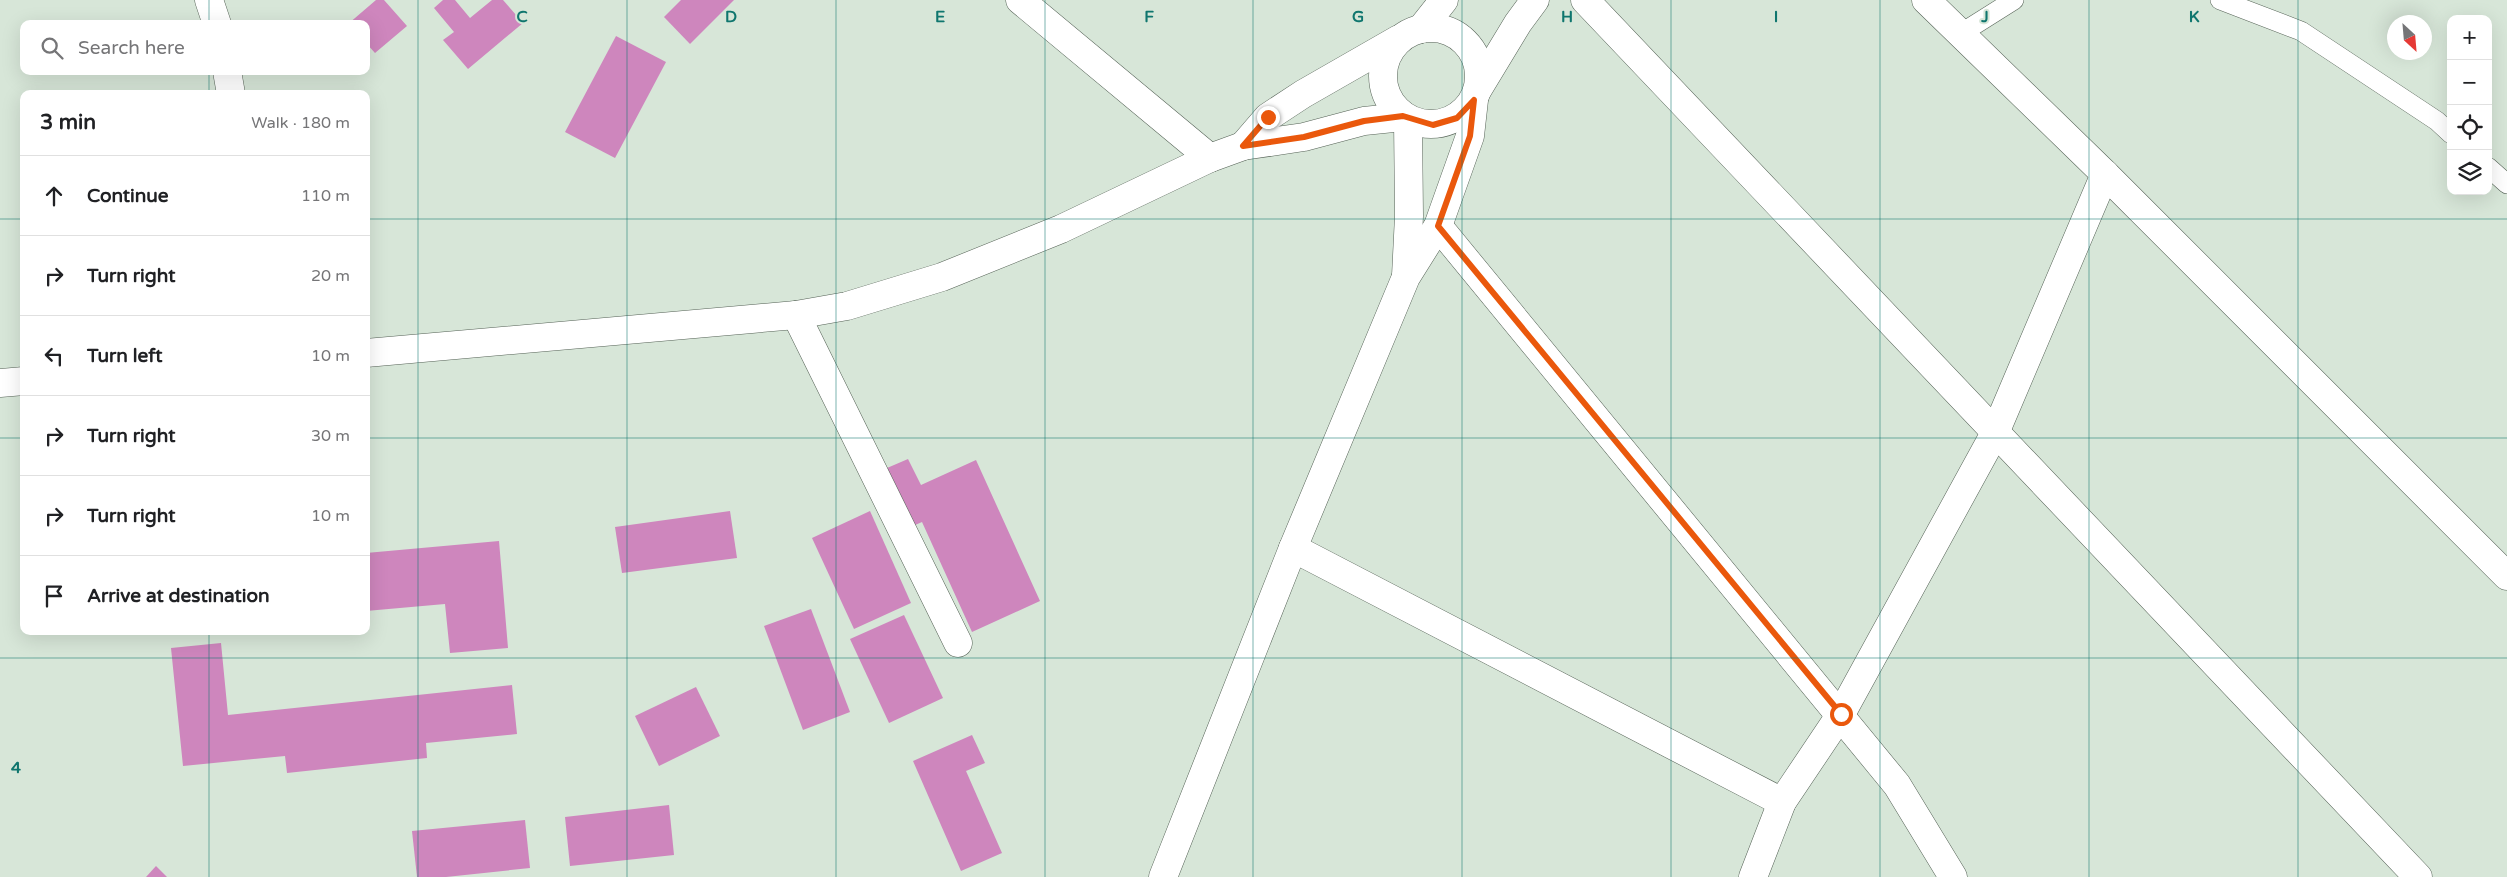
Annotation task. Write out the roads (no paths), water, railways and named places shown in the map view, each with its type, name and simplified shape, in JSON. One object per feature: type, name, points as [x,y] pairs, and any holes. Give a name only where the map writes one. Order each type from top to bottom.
[{"type":"street","points":[[209,0],[216,20]]},
{"type":"street","points":[[1020,0],[1210,158]]},
{"type":"street","points":[[1406,277],[1406,118],[1388,98],[1382,75],[1389,52],[1414,32],[1444,0]]},
{"type":"street","points":[[370,353],[796,315],[847,306],[942,277],[1061,229],[1210,158],[1243,146],[1304,137],[1364,121],[1406,118],[1433,125],[1457,118],[1476,94],[1518,23],[1535,0]]},
{"type":"street","points":[[1585,0],[2418,877]]},
{"type":"street","points":[[1937,4],[1960,34],[2105,174],[2507,576]]},
{"type":"street","points":[[1163,877],[1293,548],[1406,277],[1438,226],[1470,136],[1480,73],[1476,57],[1467,43],[1454,33],[1437,29],[1414,32],[1303,94],[1268,117],[1243,146]]},
{"type":"street","points":[[228,75],[230,90]]},
{"type":"street","points":[[1753,877],[1782,802],[1841,714],[1995,433],[2105,174]]},
{"type":"street","points":[[1438,226],[1841,714],[1897,785],[1953,877]]},
{"type":"street","points":[[796,315],[958,643]]},
{"type":"street","points":[[0,382],[20,381]]},
{"type":"street","points":[[1293,548],[1782,802]]},
{"type":"lane","points":[[1960,34],[2014,0]]},
{"type":"lane","points":[[2220,0],[2301,31],[2447,131]]},
{"type":"lane","points":[[2492,171],[2507,184]]}]
